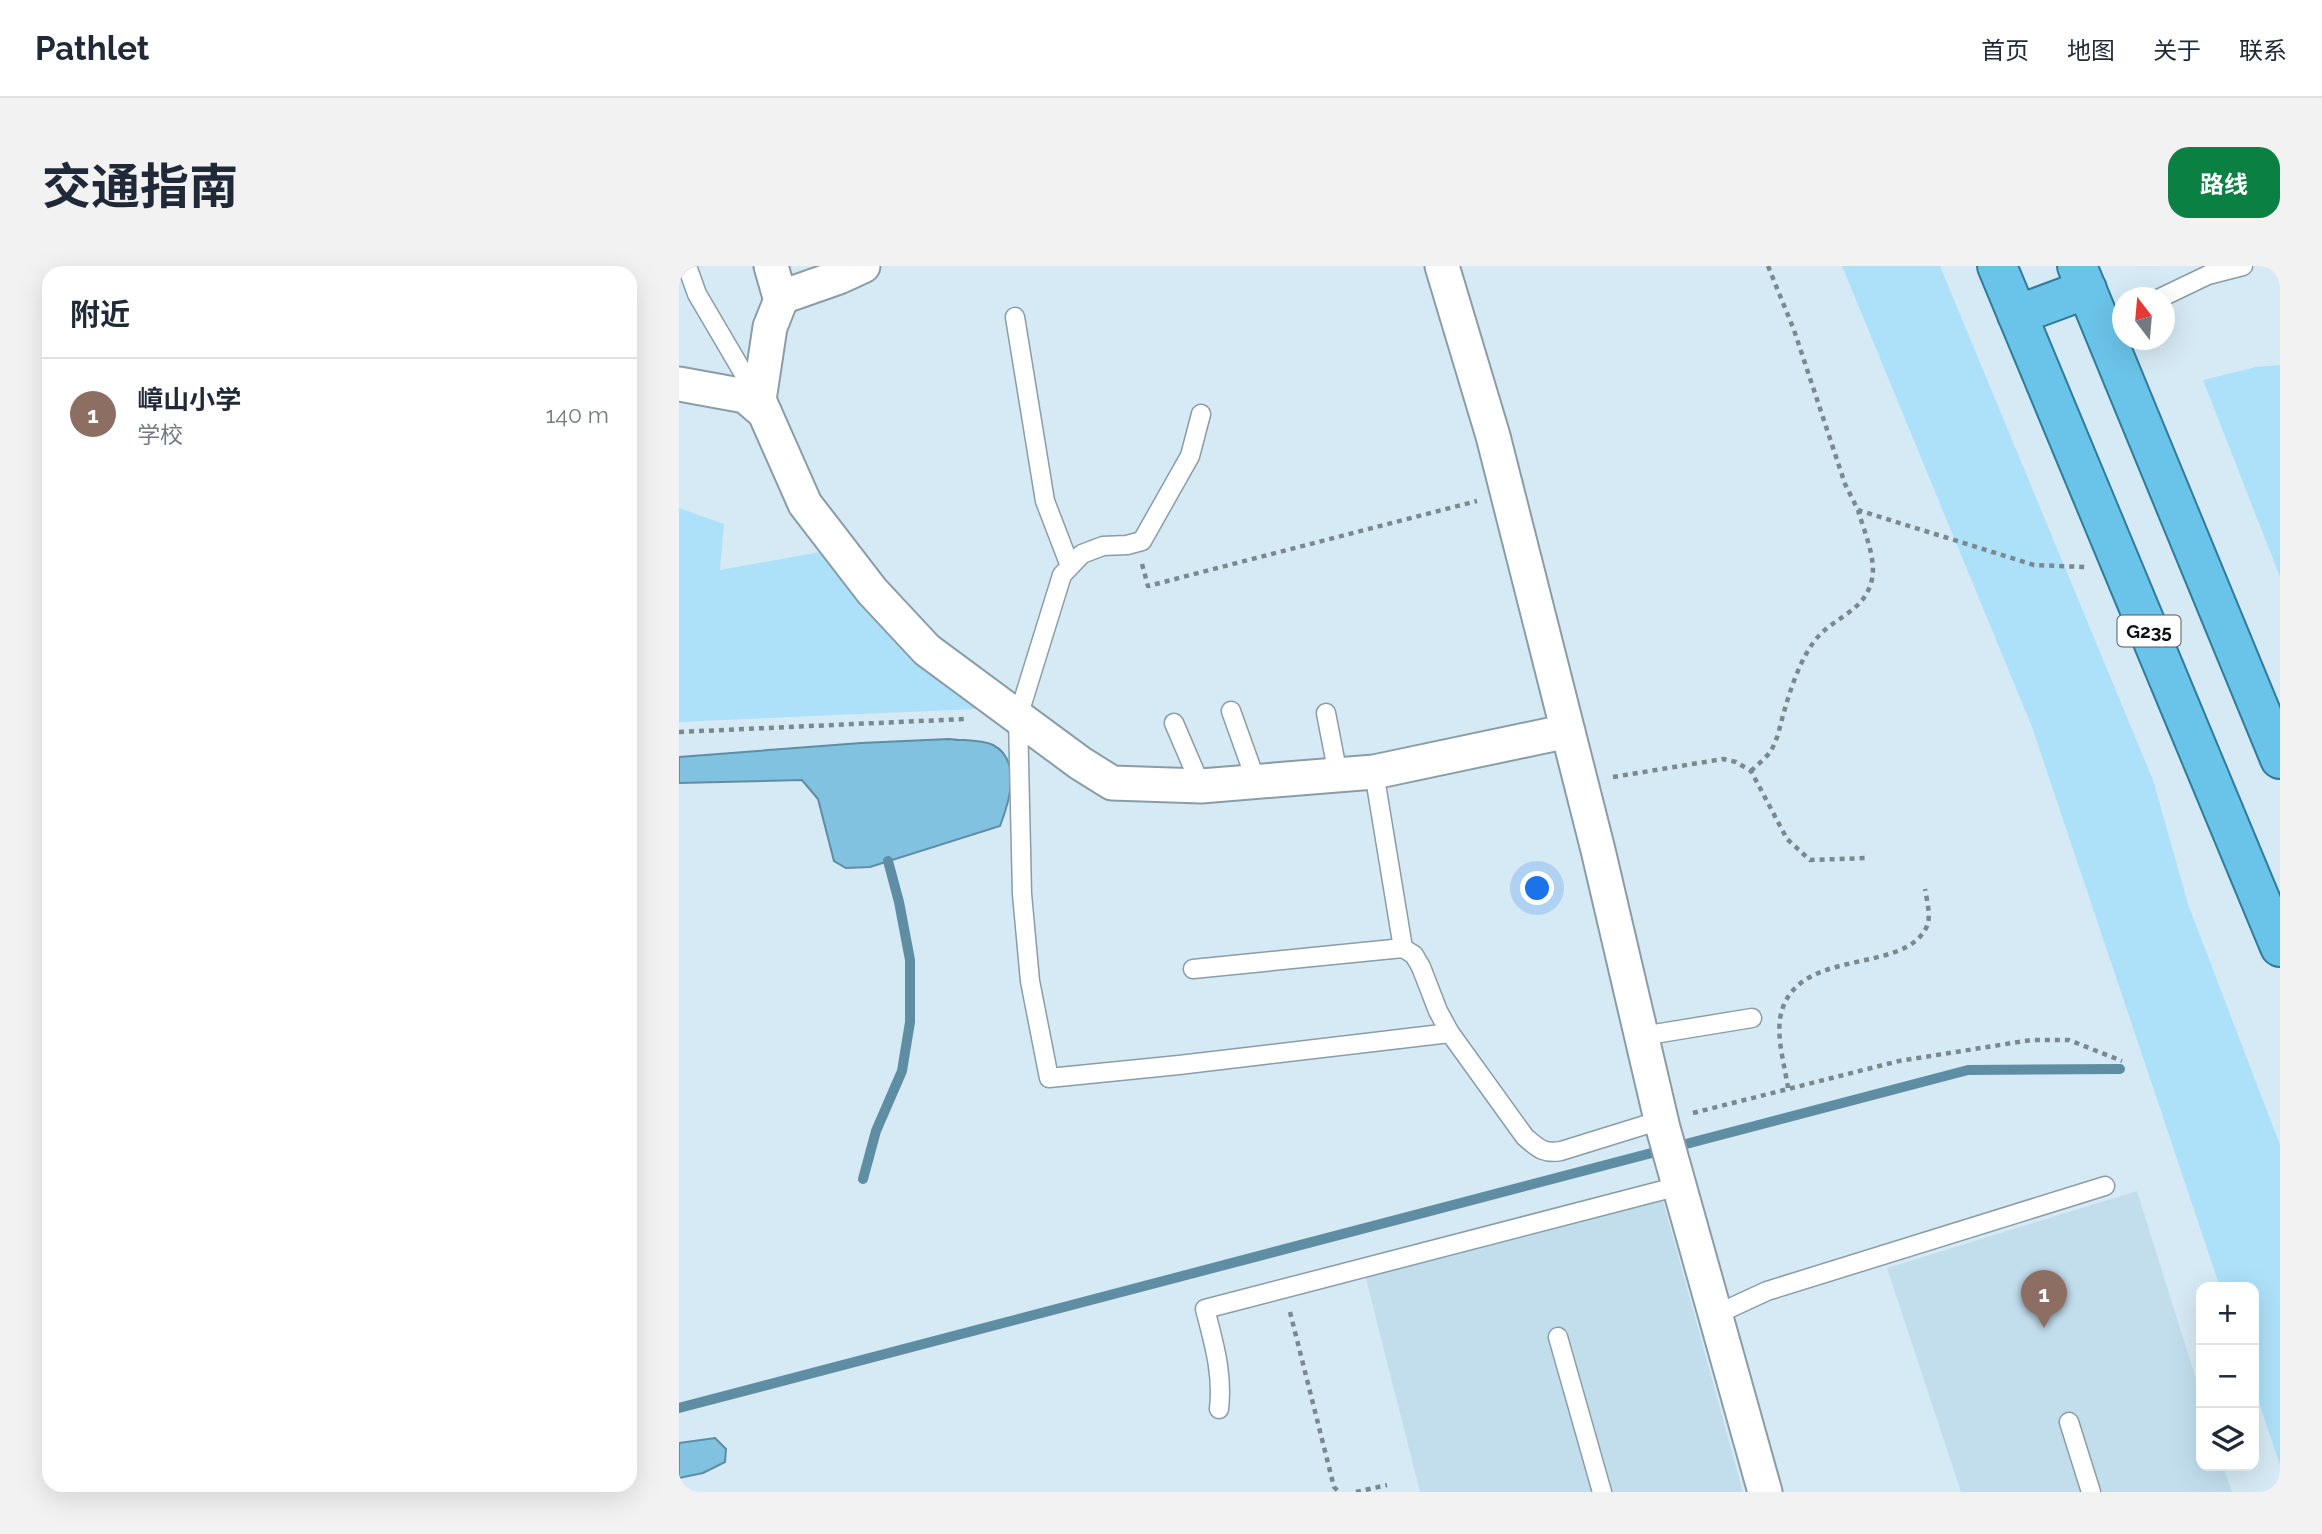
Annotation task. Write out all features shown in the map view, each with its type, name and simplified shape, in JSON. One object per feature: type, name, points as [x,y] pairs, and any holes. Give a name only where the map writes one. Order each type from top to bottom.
[{"type":"highway","name":"G235","points":[[1997,266],[2280,947]]},
{"type":"highway","points":[[2017,316],[2082,278],[2107,323],[2280,759]]},
{"type":"street","points":[[771,266],[781,301]]},
{"type":"street","points":[[863,266],[782,297],[769,327],[762,407],[805,504],[872,591],[927,650],[1080,763],[1112,783],[1201,786],[1374,772],[1568,731]]},
{"type":"street","points":[[1442,266],[1493,436],[1581,783],[1662,1124],[1765,1492]]},
{"type":"street","points":[[679,384],[745,396],[762,407]]},
{"type":"lane","points":[[687,266],[697,294],[762,407]]},
{"type":"lane","points":[[2175,287],[2195,273],[2243,266]]},
{"type":"lane","points":[[1015,317],[1045,501],[1070,566]]},
{"type":"lane","points":[[1201,414],[1190,456],[1142,541],[1103,546],[1082,554],[1062,575],[1018,717],[1022,894],[1030,981],[1049,1078],[1450,1033]]},
{"type":"lane","points":[[1231,711],[1256,781]]},
{"type":"lane","points":[[1326,713],[1338,775]]},
{"type":"lane","points":[[1174,723],[1201,786]]},
{"type":"lane","points":[[1374,772],[1403,948]]},
{"type":"lane","points":[[1193,969],[1403,948],[1415,955],[1450,1033],[1525,1137],[1549,1153],[1662,1124]]},
{"type":"lane","points":[[1642,1036],[1752,1018]]},
{"type":"lane","points":[[1219,1409],[1221,1386],[1218,1361],[1205,1309],[1677,1181]]},
{"type":"lane","points":[[1715,1315],[1767,1290],[2105,1186]]},
{"type":"lane","points":[[1558,1337],[1602,1492]]},
{"type":"lane","points":[[2070,1422],[2091,1492]]},
{"type":"path","points":[[1751,771],[1769,753],[1777,737],[1785,708],[1813,643],[1830,625],[1853,612],[1867,597],[1873,579],[1872,560],[1858,510],[1845,484],[1794,330],[1767,266]]},
{"type":"path","points":[[1137,542],[1148,586],[1508,494]]},
{"type":"path","points":[[1858,510],[2034,565],[2065,568],[2121,566]]},
{"type":"path","points":[[679,732],[1018,717]]},
{"type":"path","points":[[1581,783],[1723,759],[1736,762],[1751,771],[1787,839],[1810,860],[1868,858]]},
{"type":"path","points":[[1788,1088],[1780,1038],[1780,1018],[1787,999],[1801,983],[1819,971],[1880,957],[1905,947],[1922,936],[1929,924],[1926,889]]},
{"type":"path","points":[[1662,1124],[1788,1088],[1899,1061],[2031,1040],[2069,1040],[2122,1061]]},
{"type":"path","points":[[1283,1287],[1334,1487],[1339,1492]]},
{"type":"path","points":[[1356,1492],[1387,1485]]},
{"type":"shaded area","points":[[1842,266],[1940,266],[2153,780],[2188,904],[2280,1145],[2280,1465],[2259,1402],[2259,1282],[2218,1282],[2032,727]]},
{"type":"shaded area","points":[[2280,365],[2280,577],[2203,380],[2256,367]]},
{"type":"shaded area","points":[[679,508],[724,524],[720,570],[826,551],[901,647],[976,709],[679,722]]},
{"type":"shaded area","points":[[949,739],[988,743],[1002,752],[1008,761],[1011,782],[1000,826],[870,867],[846,868],[834,861],[818,799],[802,780],[679,783],[679,757]]},
{"type":"shaded area","points":[[2137,1191],[2196,1379],[2196,1471],[2225,1471],[2232,1492],[1961,1492],[1887,1268]]},
{"type":"shaded area","points":[[1662,1197],[1743,1492],[1420,1492],[1365,1275]]},
{"type":"shaded area","points":[[715,1438],[726,1449],[725,1462],[703,1473],[679,1478],[679,1443]]},
{"type":"waterway","points":[[863,1179],[876,1131],[902,1071],[910,1022],[910,960],[888,861]]},
{"type":"waterway","points":[[679,1408],[1968,1070],[2120,1069]]},
{"type":"place","name":"嶂山小学","points":[[2044,1328]]}]
